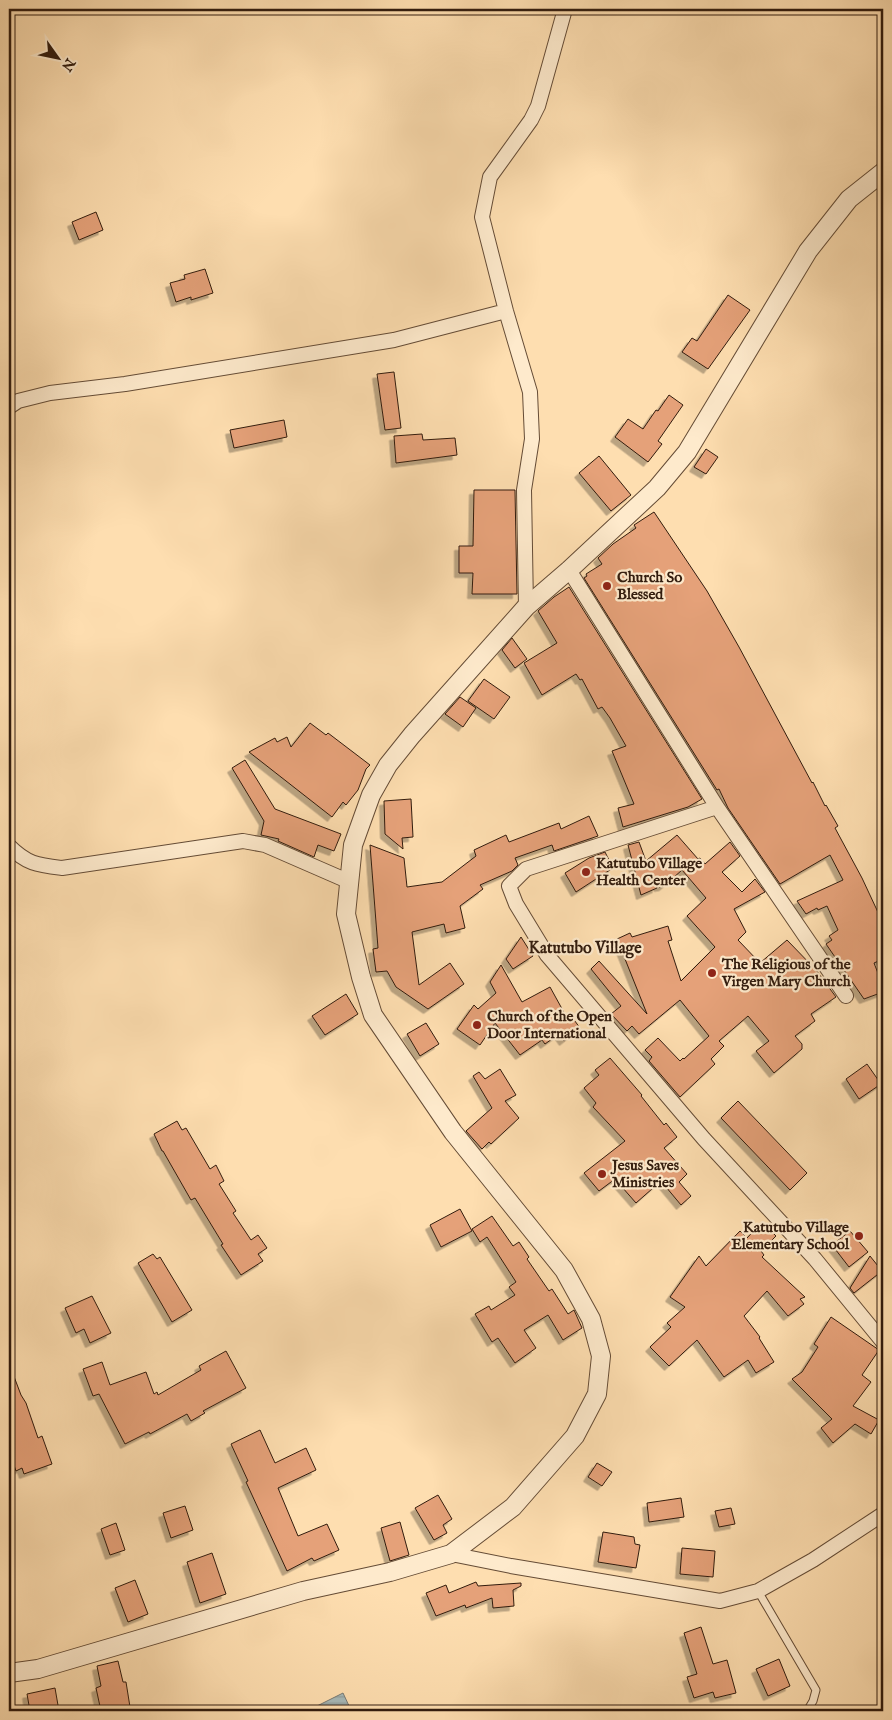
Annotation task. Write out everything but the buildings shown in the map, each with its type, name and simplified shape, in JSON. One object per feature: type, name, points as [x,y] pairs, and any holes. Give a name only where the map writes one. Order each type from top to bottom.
[{"type":"street","points":[[526,607],[524,490],[532,439],[530,392],[506,311],[482,217],[490,177],[531,120],[538,106],[566,9]]},
{"type":"street","points":[[9,1673],[38,1669],[303,1591],[390,1572],[451,1554],[513,1507],[575,1436],[597,1394],[601,1356],[591,1319],[564,1270],[453,1132],[373,1015],[361,977],[346,914],[353,845],[371,795],[388,765],[412,735],[526,607],[569,570],[657,488],[687,452],[808,251],[849,199],[883,172]]},
{"type":"street","points":[[9,408],[18,401],[50,393],[125,384],[394,340],[506,311]]},
{"type":"street","points":[[569,570],[717,807],[846,996]]},
{"type":"street","points":[[717,807],[526,869],[509,886],[516,904],[547,955],[704,1139],[815,1259],[883,1342]]},
{"type":"street","points":[[9,846],[21,858],[30,862],[40,866],[62,868],[243,841],[266,845],[350,882]]},
{"type":"street","points":[[451,1554],[720,1601],[758,1591],[813,1560],[883,1514]]},
{"type":"lane","points":[[758,1591],[816,1690],[814,1702],[807,1711]]},
{"type":"shaded area","points":[[343,1693],[350,1708],[342,1711],[307,1711]]},
{"type":"place","name":"Church So Blessed","points":[[607,586]]},
{"type":"place","name":"Katutubo Village Health Center","points":[[586,872]]},
{"type":"place","name":"The Religious of the Virgen Mary Church","points":[[712,973]]},
{"type":"place","name":"Church of the Open Door International","points":[[477,1025]]},
{"type":"place","name":"Jesus Saves Ministries","points":[[602,1174]]},
{"type":"place","name":"Katutubo Village Elementary School","points":[[859,1236]]},
{"type":"district","name":"Katutubo Village","points":[[585,949]]}]
